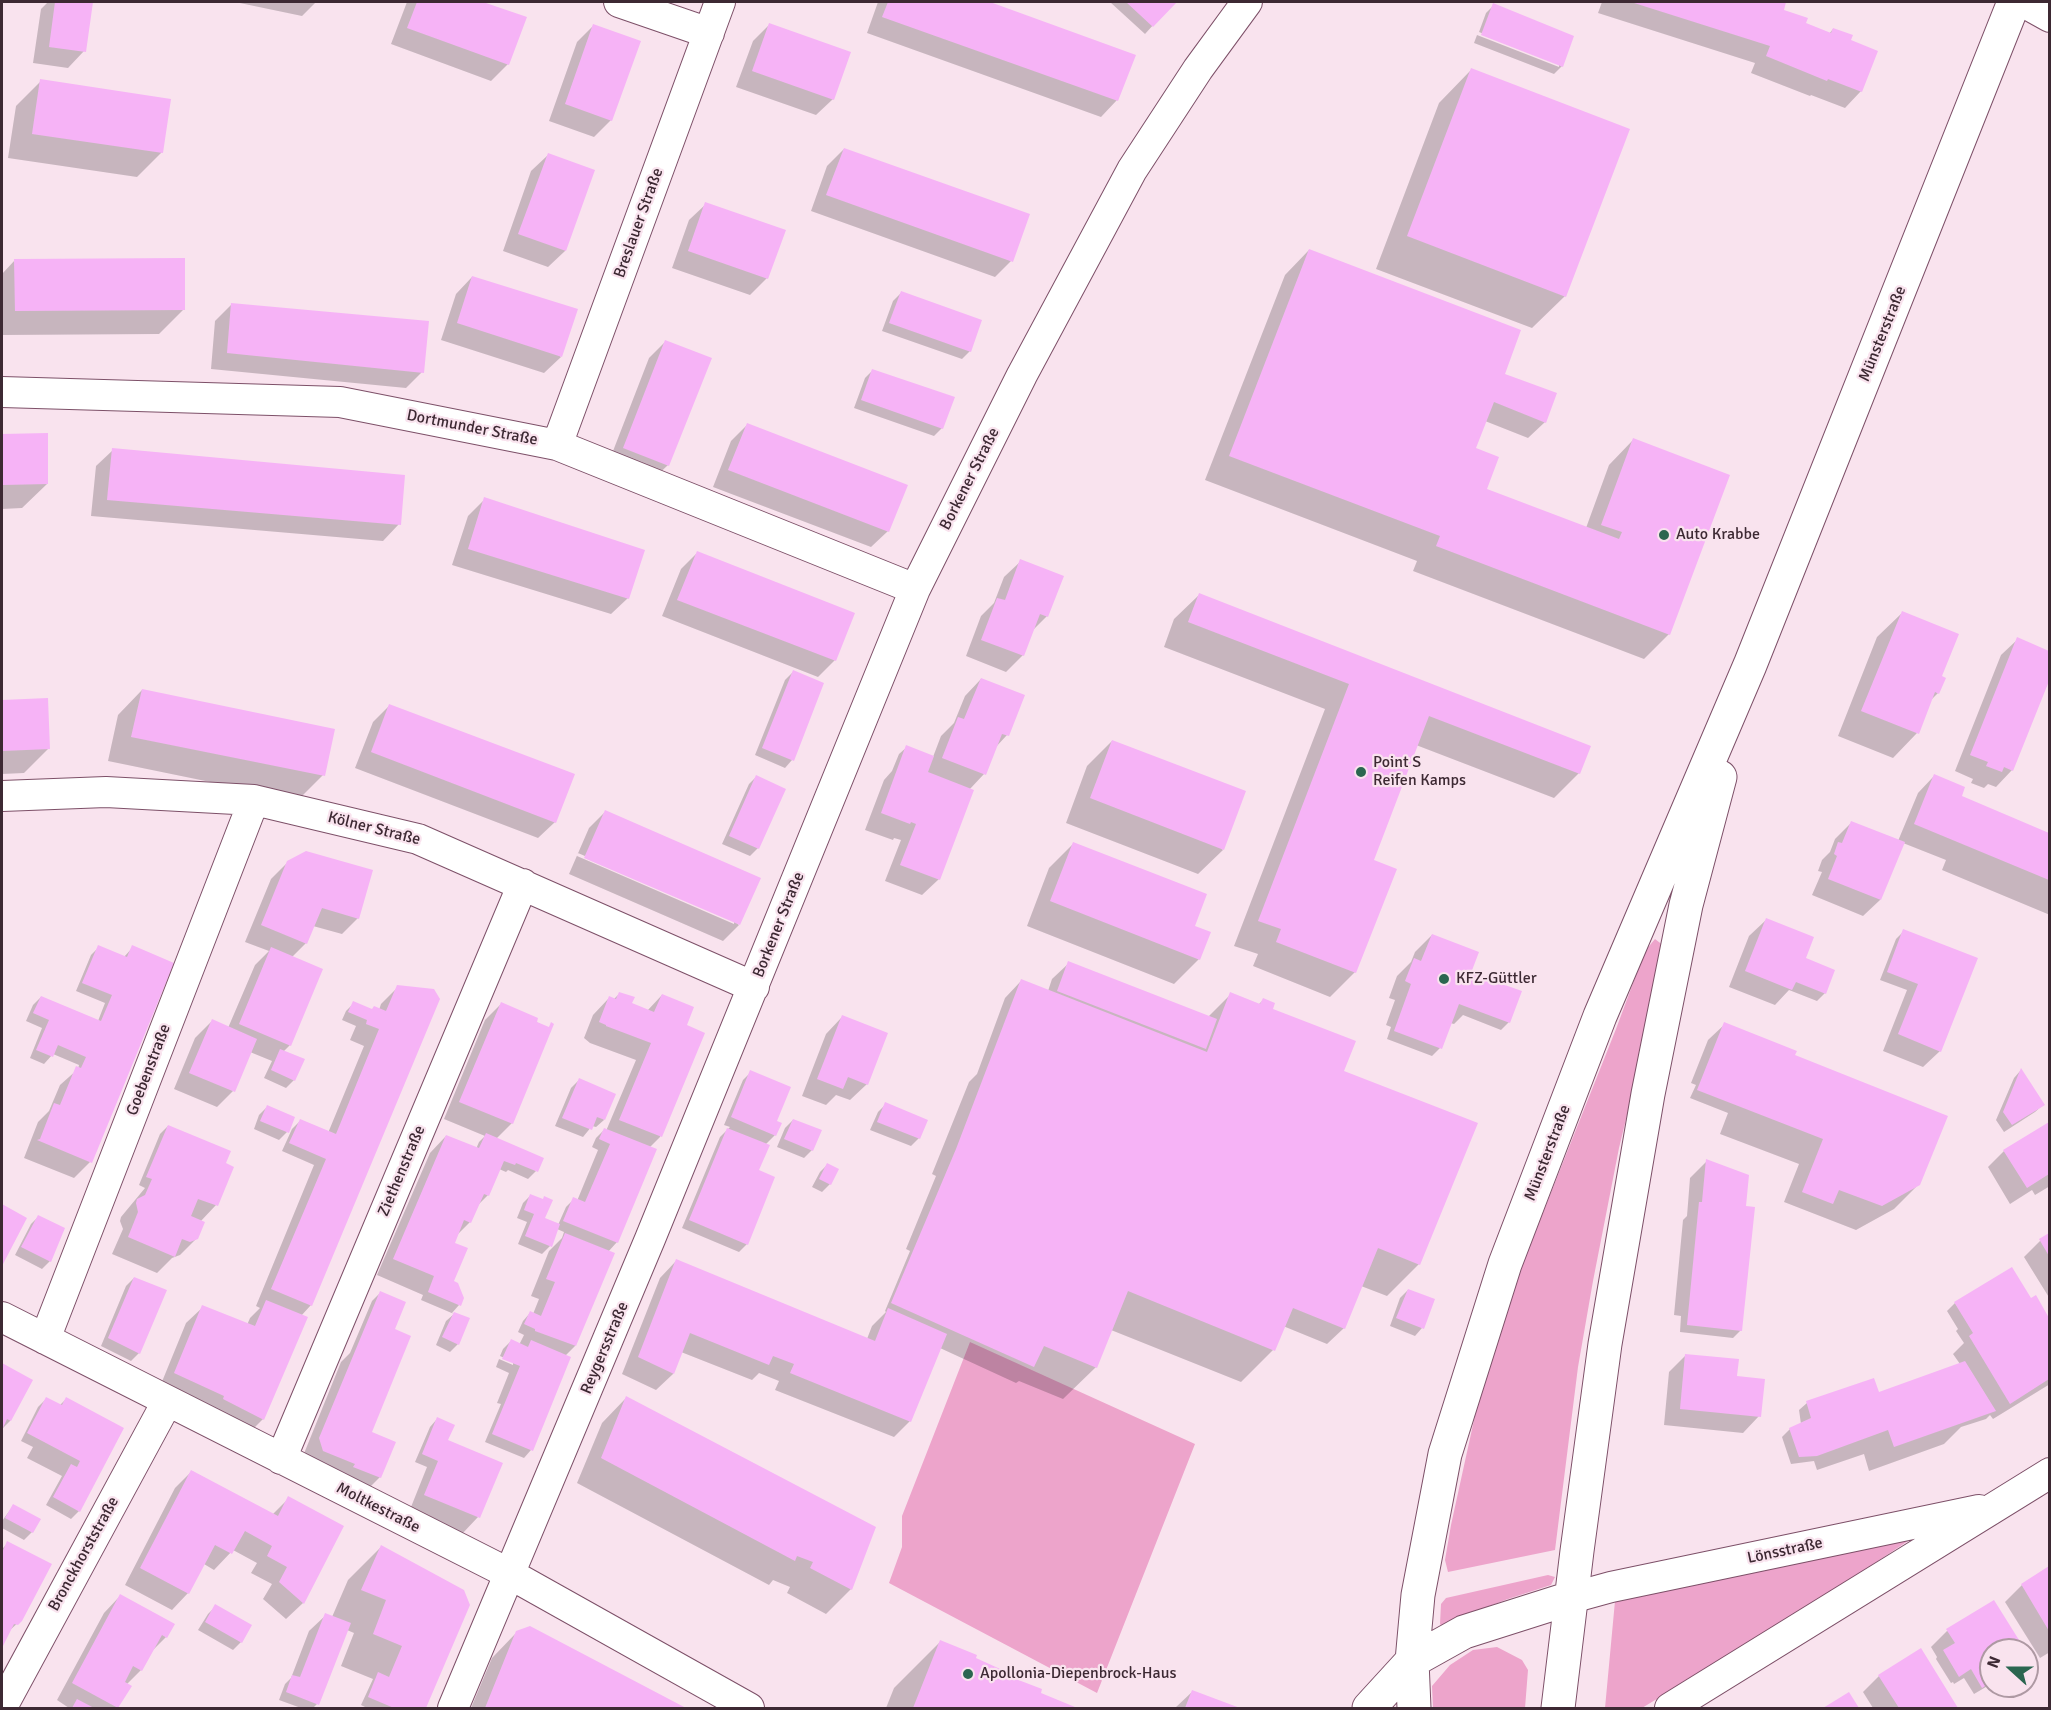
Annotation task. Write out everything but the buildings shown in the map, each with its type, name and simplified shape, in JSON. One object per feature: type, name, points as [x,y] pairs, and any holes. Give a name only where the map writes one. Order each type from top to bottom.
[{"type":"main road","name":"Münsterstraße","points":[[1413,1708],[1412,1661],[1418,1595],[1445,1454],[1505,1264],[1600,1016],[1750,665],[2014,2]]},
{"type":"main road","name":"Münsterstraße","points":[[1558,1708],[1605,1344],[1648,1094],[1686,905],[1750,665]]},
{"type":"main road","points":[[1369,1708],[1412,1661],[1464,1632],[1571,1598]]},
{"type":"street","points":[[619,2],[709,33]]},
{"type":"street","name":"Breslauer Straße","points":[[556,445],[720,2]]},
{"type":"street","name":"Borkener Straße","points":[[754,987],[915,589],[1022,375],[1132,170],[1198,69],[1247,2]]},
{"type":"street","points":[[2023,2],[2049,17]]},
{"type":"street","name":"Dortmunder Straße","points":[[2,392],[340,402],[556,445],[915,589]]},
{"type":"street","name":"Kölner Straße","points":[[2,796],[106,792],[254,800],[418,839],[754,987]]},
{"type":"street","name":"Goebenstraße","points":[[45,1339],[254,800]]},
{"type":"street","name":"Ziethenstraße","points":[[281,1459],[523,884]]},
{"type":"street","name":"Reygersstraße","points":[[453,1708],[508,1573],[599,1363],[754,987]]},
{"type":"street","name":"Moltkestraße","points":[[2,1317],[508,1573],[749,1708]]},
{"type":"street","name":"Bronckhorststraße","points":[[2,1707],[167,1402]]},
{"type":"street","name":"Lönsstraße","points":[[1670,1708],[2049,1473]]},
{"type":"street","name":"Lönsstraße","points":[[1571,1598],[1611,1587],[1999,1506]]},
{"type":"shaded area","points":[[1655,939],[1664,946],[1650,1020],[1619,1148],[1593,1281],[1578,1367],[1555,1550],[1448,1572],[1445,1560],[1451,1525],[1483,1379],[1523,1263],[1645,951]]},
{"type":"shaded area","points":[[970,1342],[1195,1444],[1097,1693],[889,1583],[902,1547],[902,1516]]},
{"type":"shaded area","points":[[1897,1537],[1908,1541],[1822,1598],[1642,1708],[1605,1708],[1615,1601]]},
{"type":"shaded area","points":[[1548,1575],[1555,1577],[1551,1585],[1471,1613],[1443,1628],[1440,1624],[1441,1604],[1446,1598]]},
{"type":"shaded area","points":[[1497,1647],[1522,1660],[1528,1670],[1525,1708],[1433,1708],[1432,1686],[1450,1665],[1473,1650]]},
{"type":"place","name":"Auto Krabbe","points":[[1664,535]]},
{"type":"place","name":"Point S Reifen Kamps","points":[[1361,772]]},
{"type":"place","name":"KFZ-Güttler","points":[[1444,979]]},
{"type":"place","name":"Apollonia-Diepenbrock-Haus","points":[[968,1674]]}]
